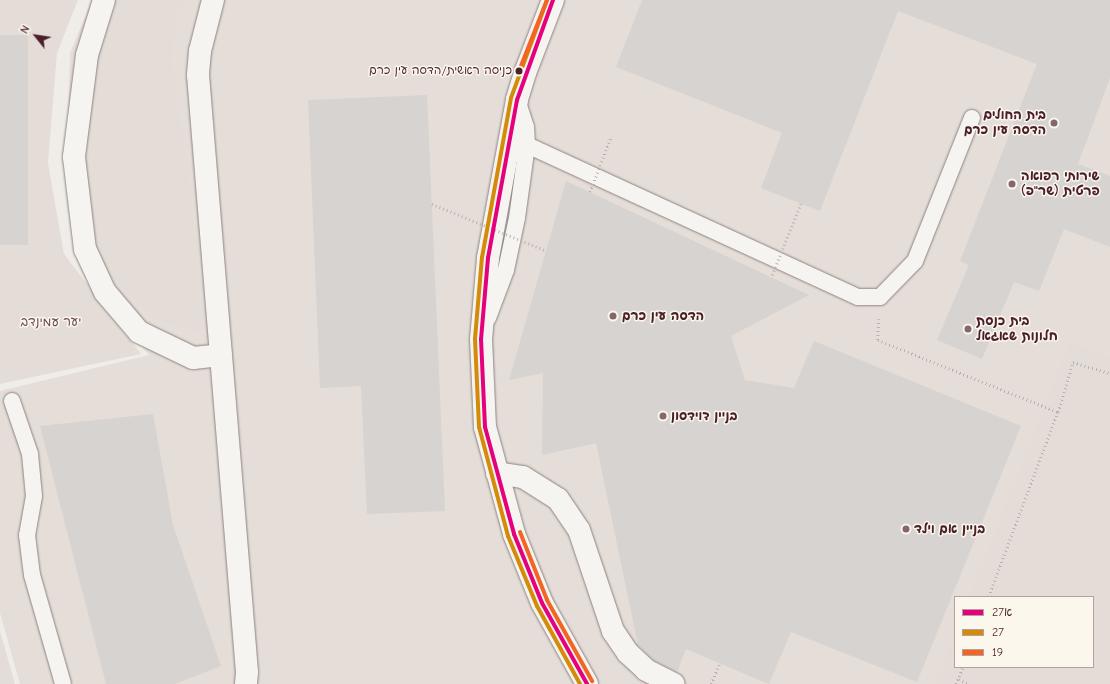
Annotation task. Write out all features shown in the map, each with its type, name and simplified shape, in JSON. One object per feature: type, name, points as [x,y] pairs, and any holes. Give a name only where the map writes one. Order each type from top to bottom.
[{"type":"street","points":[[104,0],[87,55],[74,158],[85,249],[105,292],[139,332],[193,358],[221,356]]},
{"type":"street","points":[[213,0],[200,51],[198,75],[247,672],[246,684]]},
{"type":"street","points":[[553,0],[524,73],[517,100],[488,258],[481,339],[485,427],[514,534],[542,603],[587,684]]},
{"type":"street","points":[[497,473],[523,477],[558,499],[579,530],[613,631],[628,653],[646,670],[674,684]]},
{"type":"lane","points":[[481,339],[506,270],[517,218],[527,145],[526,127],[517,100]]},
{"type":"lane","points":[[527,145],[858,297],[880,297],[915,261],[972,118]]},
{"type":"lane","points":[[12,401],[30,454],[34,496],[27,535],[32,574],[63,684]]},
{"type":"path","points":[[590,192],[611,136]]},
{"type":"path","points":[[772,275],[801,203]]},
{"type":"path","points":[[432,204],[546,251]]},
{"type":"path","points":[[880,297],[878,340],[1058,412]]},
{"type":"path","points":[[989,596],[1058,412],[1073,362],[1110,373]]},
{"type":"path","points":[[711,684],[719,664]]},
{"type":"path","points":[[956,684],[963,668]]},
{"type":"path","points":[[959,679],[968,684]]},
{"type":"shaded area","name":"הדסה עין כרם","points":[[92,0],[1110,0],[1110,684],[20,684],[0,613],[0,391],[149,355],[84,276],[77,245],[68,121],[70,53]]},
{"type":"green space","name":"יער עמינדב","points":[[0,0],[78,0],[57,53],[48,163],[64,254],[141,354],[0,384]]},
{"type":"green space","points":[[112,0],[184,0],[178,9],[171,60],[193,209],[201,332],[165,323],[135,299],[118,282],[98,245],[90,215],[83,155],[98,41]]},
{"type":"green space","points":[[1070,342],[1110,358],[1110,684],[935,684],[954,636],[954,668],[1094,668],[1094,596],[969,596]]},
{"type":"green space","points":[[0,631],[15,684],[0,684]]},
{"type":"building","name":"בית החולים הדסה עין כרם","points":[[642,0],[1110,0],[1110,78],[1078,164],[1110,176],[1110,247],[1064,229],[1039,291],[1014,282],[982,359],[937,340],[969,265],[960,261],[1037,64],[898,11],[820,211],[761,188],[782,133],[616,67]]},
{"type":"building","points":[[0,35],[28,35],[28,245],[0,245]]},
{"type":"building","points":[[427,95],[445,511],[367,514],[361,386],[320,388],[308,100]]},
{"type":"building","points":[[566,181],[809,295],[731,336],[745,380],[794,388],[814,341],[1021,426],[917,682],[791,632],[769,684],[686,649],[677,672],[653,660],[638,645],[596,443],[542,455],[543,373],[509,380]]},
{"type":"building","points":[[153,414],[173,525],[221,666],[175,684],[106,684],[40,426]]},
{"type":"transit line","name":"27","points":[[547,0],[511,98],[482,257],[475,339],[479,427],[508,536],[537,606],[580,684]]},
{"type":"transit line","name":"19","points":[[519,71],[547,0]]},
{"type":"transit line","name":"27א","points":[[553,0],[517,100],[488,258],[481,339],[485,427],[514,534],[542,603],[587,684]]},
{"type":"transit line","name":"19","points":[[520,532],[547,600],[592,681]]},
{"type":"place","name":"כניסה ראשית/הדסה עין כרם","points":[[519,71]]},
{"type":"place","name":"בית החולים הדסה עין כרם","points":[[1054,123]]},
{"type":"place","name":"שירותי רפואה פרטית (שר\"פ)","points":[[1012,184]]},
{"type":"place","name":"הדסה עין כרם","points":[[613,316]]},
{"type":"place","name":"בית כנסת חלונות שאגאל","points":[[968,329]]},
{"type":"place","name":"בניין דוידסון","points":[[663,416]]},
{"type":"place","name":"בניין אם וילד","points":[[906,529]]}]
